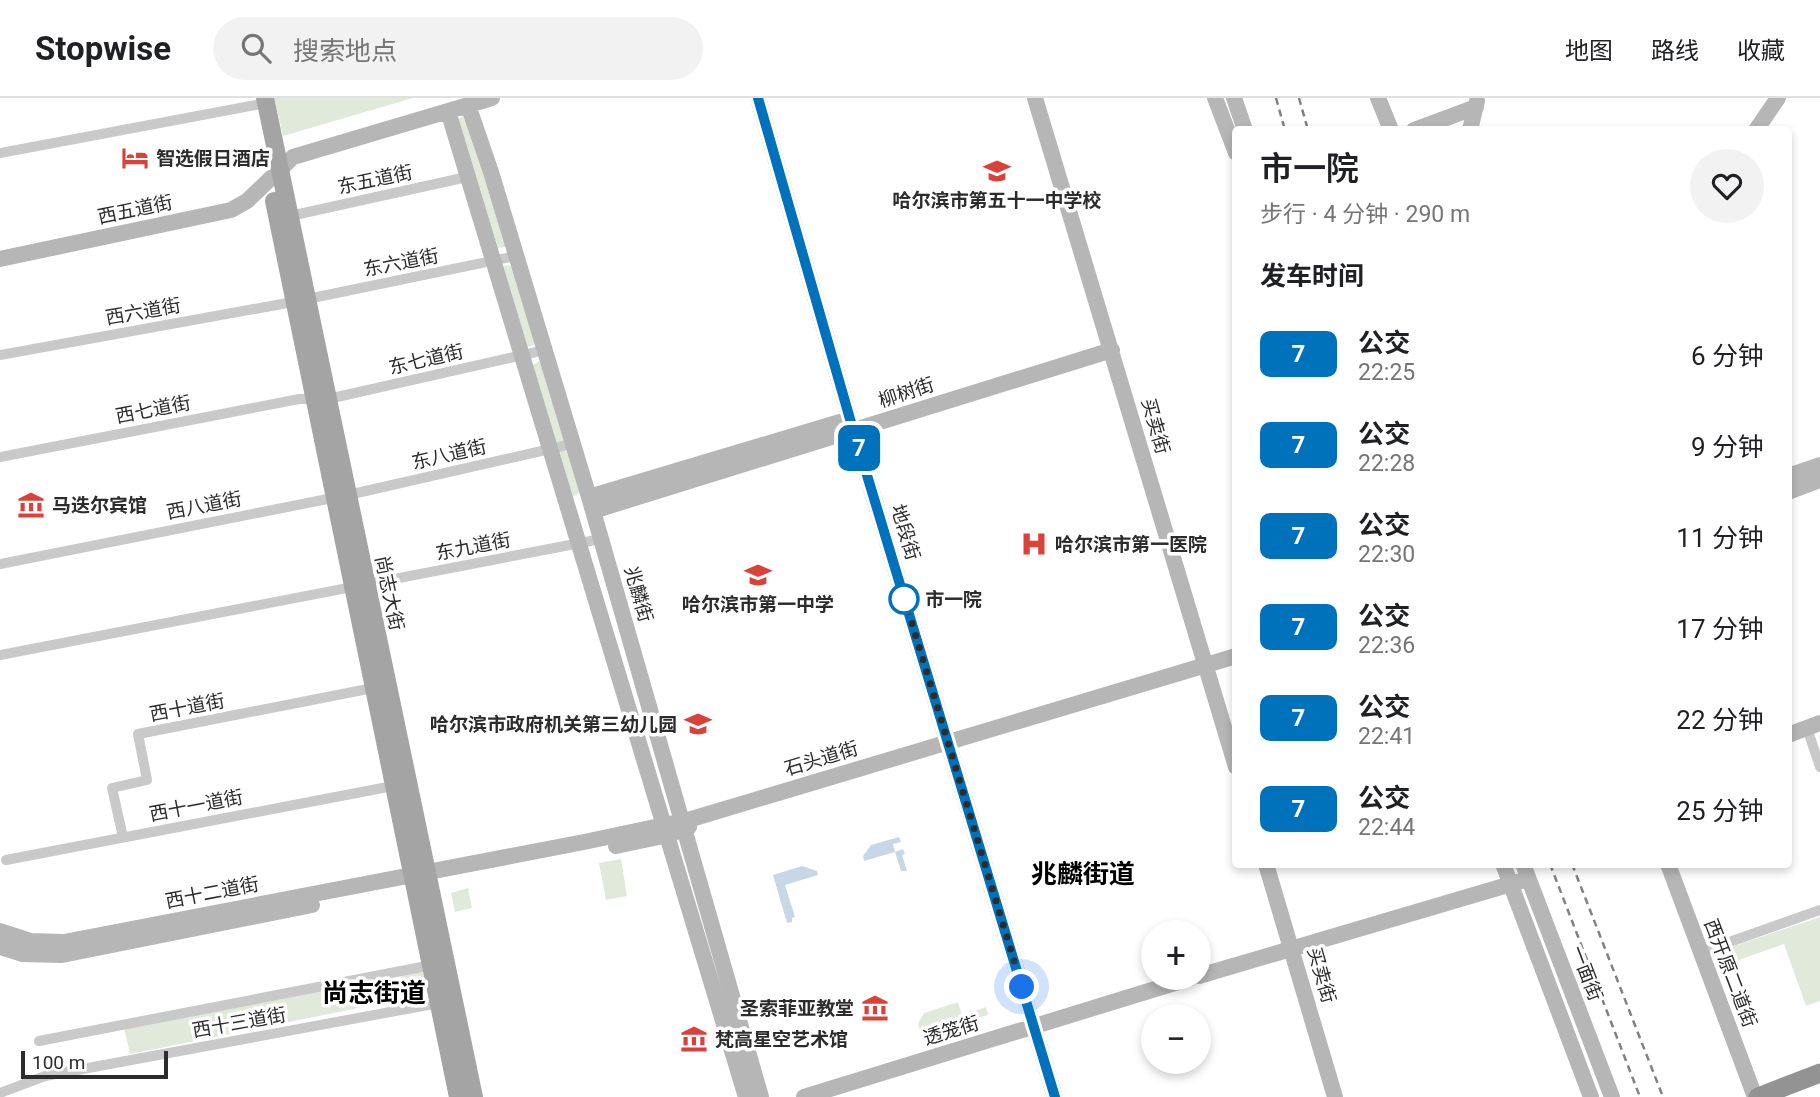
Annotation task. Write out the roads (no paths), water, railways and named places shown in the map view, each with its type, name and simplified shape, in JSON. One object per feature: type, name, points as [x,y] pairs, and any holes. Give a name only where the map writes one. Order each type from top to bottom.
[{"type":"highway","points":[[1756,1097],[1820,1073]]},
{"type":"main road","name":"西五道街","points":[[0,260],[231,210],[247,201],[293,157],[492,98]]},
{"type":"main road","name":"地段街","points":[[758,98],[852,425],[1055,1097]]},
{"type":"main road","name":"买卖街","points":[[1035,98],[1232,754]]},
{"type":"main road","points":[[1215,98],[1232,143]]},
{"type":"main road","points":[[1234,98],[1244,126]]},
{"type":"main road","points":[[1368,98],[1379,126]]},
{"type":"main road","points":[[1378,98],[1389,126]]},
{"type":"main road","points":[[1759,126],[1778,98]]},
{"type":"main road","name":"尚志大街","points":[[258,100],[420,879],[474,1097]]},
{"type":"main road","points":[[1423,126],[1477,103]]},
{"type":"main road","points":[[1472,126],[1477,103]]},
{"type":"main road","name":"兆麟街","points":[[468,105],[601,539],[746,1097]]},
{"type":"main road","name":"兆麟街","points":[[448,111],[578,543],[675,827],[761,1097]]},
{"type":"main road","name":"尚志大街","points":[[275,175],[290,216],[300,300]]},
{"type":"main road","name":"柳树街","points":[[591,504],[1112,350]]},
{"type":"main road","points":[[1792,475],[1820,465]]},
{"type":"main road","points":[[1792,490],[1820,480]]},
{"type":"main road","name":"尚志大街","points":[[359,585],[373,688],[393,786],[420,879],[432,965],[458,1097]]},
{"type":"main road","name":"石头道街","points":[[420,879],[695,825],[1206,670],[1232,658]]},
{"type":"main road","name":"石头道街","points":[[1206,670],[1232,667]]},
{"type":"main road","points":[[1792,734],[1813,726]]},
{"type":"main road","name":"买卖街","points":[[1267,868],[1335,1097]]},
{"type":"main road","name":"一面街","points":[[1505,868],[1591,1097]]},
{"type":"main road","name":"西开原二道街","points":[[1670,868],[1756,1097]]},
{"type":"main road","points":[[1211,972],[1511,884],[1525,872]]},
{"type":"main road","name":"一面街","points":[[1525,872],[1612,1097]]},
{"type":"main road","name":"西十二道街","points":[[0,931],[31,941],[64,942],[420,879]]},
{"type":"main road","name":"西十二道街","points":[[0,947],[23,954],[62,955],[420,879]]},
{"type":"main road","name":"透笼街","points":[[804,1097],[1153,990]]},
{"type":"street","points":[[0,153],[258,100]]},
{"type":"street","name":"东五道街","points":[[290,216],[467,177]]},
{"type":"street","name":"东六道街","points":[[300,300],[516,256]]},
{"type":"street","name":"西六道街","points":[[0,355],[300,300]]},
{"type":"street","name":"东七道街","points":[[321,400],[545,350]]},
{"type":"street","name":"西七道街","points":[[0,457],[299,399],[321,400]]},
{"type":"street","name":"东八道街","points":[[341,496],[572,444]]},
{"type":"street","name":"西八道街","points":[[0,564],[341,496]]},
{"type":"street","name":"东九道街","points":[[0,655],[601,539]]},
{"type":"street","name":"西十道街","points":[[123,837],[113,788],[147,780],[138,734],[373,688]]},
{"type":"street","points":[[1813,726],[1820,766]]},
{"type":"street","name":"西十一道街","points":[[6,860],[393,786]]},
{"type":"street","points":[[1701,952],[1820,911]]},
{"type":"street","points":[[38,1041],[432,965]]},
{"type":"street","name":"西十三道街","points":[[0,1093],[45,1076],[439,1003]]},
{"type":"water","points":[[899,837],[901,842],[893,844],[895,852],[864,861],[863,856],[871,845]]},
{"type":"water","points":[[903,849],[907,871],[901,871],[895,852]]},
{"type":"water","points":[[802,866],[817,871],[818,875],[785,885],[795,917],[792,922],[787,923],[773,875]]},
{"type":"railway","points":[[1276,98],[1284,126]]},
{"type":"railway","points":[[1299,98],[1307,126]]},
{"type":"railway","points":[[1552,868],[1640,1097]]},
{"type":"railway","points":[[1574,868],[1663,1097]]},
{"type":"place","name":"智选假日酒店","points":[[135,158]]},
{"type":"place","name":"哈尔滨市第五十一中学校","points":[[997,171]]},
{"type":"place","name":"马迭尔宾馆","points":[[31,505]]},
{"type":"place","name":"哈尔滨市第一医院","points":[[1034,544]]},
{"type":"place","name":"哈尔滨市第一中学","points":[[758,575]]},
{"type":"place","name":"市一院","points":[[904,599]]},
{"type":"place","name":"哈尔滨市政府机关第三幼儿园","points":[[698,724]]},
{"type":"place","name":"圣索菲亚教堂","points":[[875,1008]]},
{"type":"place","name":"梵高星空艺术馆","points":[[694,1039]]},
{"type":"district","name":"兆麟街道","points":[[1083,874]]},
{"type":"district","name":"尚志街道","points":[[374,993]]}]
